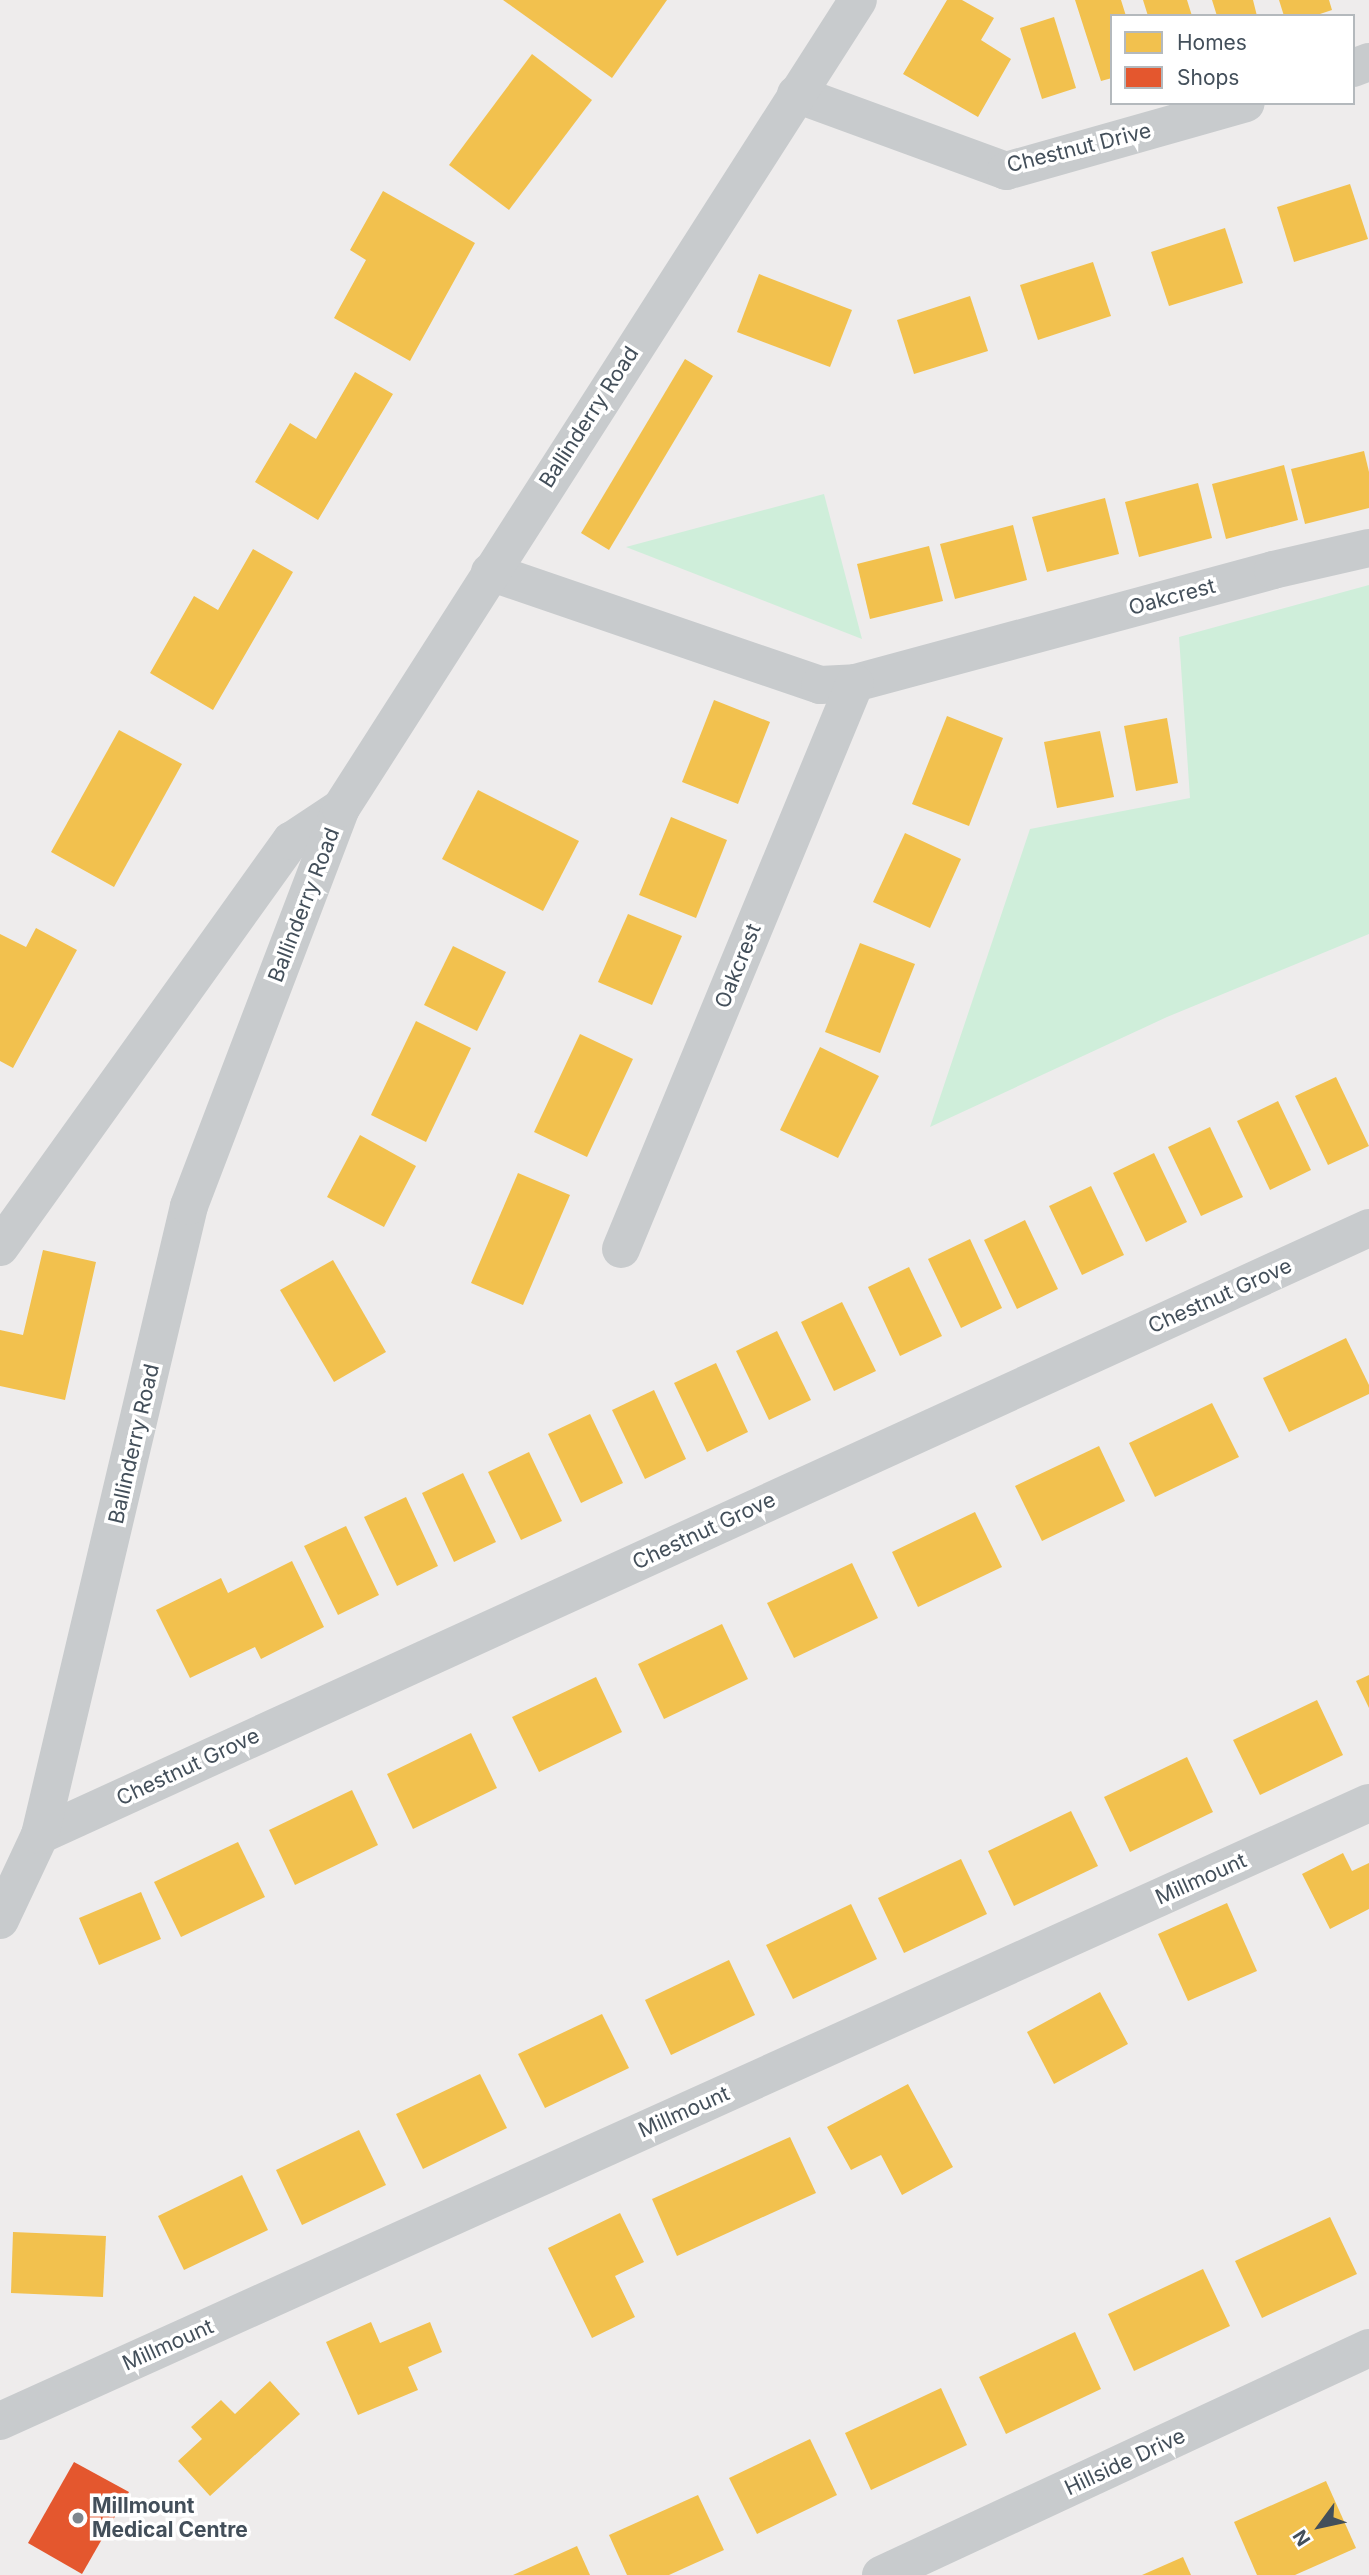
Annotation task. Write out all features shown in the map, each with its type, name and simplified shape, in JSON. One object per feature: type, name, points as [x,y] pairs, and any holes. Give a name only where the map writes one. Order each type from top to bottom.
[{"type":"street","name":"Ballinderry Road","points":[[0,1920],[40,1835],[189,1206],[341,808],[858,0]]},
{"type":"street","name":"Chestnut Drive","points":[[796,94],[1006,171],[1238,105]]},
{"type":"street","name":"Oakcrest","points":[[490,572],[820,685],[855,683],[1273,570],[1369,548]]},
{"type":"street","name":"Oakcrest","points":[[621,1249],[855,683]]},
{"type":"street","points":[[0,1247],[291,841],[341,808]]},
{"type":"street","name":"Chestnut Grove","points":[[40,1835],[1369,1228]]},
{"type":"street","name":"Millmount","points":[[0,2421],[1369,1803]]},
{"type":"street","name":"Hillside Drive","points":[[881,2575],[1369,2348]]},
{"type":"green space","points":[[824,494],[862,639],[626,547]]},
{"type":"green space","points":[[1369,585],[1369,934],[1167,1017],[930,1127],[1030,829],[1190,798],[1179,637]]},
{"type":"building: Homes","points":[[503,0],[667,0],[612,78]]},
{"type":"building: Homes","points":[[947,0],[962,0],[994,18],[981,40],[1011,59],[978,117],[903,74]]},
{"type":"building: Homes","points":[[1075,0],[1121,0],[1125,14],[1110,14],[1110,79],[1101,81]]},
{"type":"building: Homes","points":[[1143,0],[1187,0],[1191,14],[1147,14]]},
{"type":"building: Homes","points":[[1212,0],[1253,0],[1256,14],[1216,14]]},
{"type":"building: Homes","points":[[1279,0],[1329,0],[1332,10],[1320,14],[1283,14]]},
{"type":"building: Homes","points":[[1054,17],[1076,88],[1042,99],[1020,28]]},
{"type":"building: Homes","points":[[532,54],[592,100],[509,210],[449,165]]},
{"type":"building: Homes","points":[[1350,184],[1368,239],[1294,262],[1277,207]]},
{"type":"building: Homes","points":[[383,191],[475,243],[410,361],[334,318],[366,260],[350,250]]},
{"type":"building: Homes","points":[[1225,228],[1243,283],[1169,306],[1151,252]]},
{"type":"building: Homes","points":[[1093,262],[1111,316],[1038,340],[1020,285]]},
{"type":"building: Homes","points":[[759,274],[852,310],[830,367],[737,332]]},
{"type":"building: Homes","points":[[970,296],[988,351],[914,374],[897,320]]},
{"type":"building: Homes","points":[[685,359],[713,376],[609,550],[581,533]]},
{"type":"building: Homes","points":[[355,372],[393,394],[318,520],[255,482],[290,423],[316,439]]},
{"type":"building: Homes","points":[[1364,451],[1369,472],[1369,508],[1305,524],[1291,469]]},
{"type":"building: Homes","points":[[1284,465],[1298,520],[1226,539],[1212,484]]},
{"type":"building: Homes","points":[[1198,483],[1212,538],[1139,557],[1125,502]]},
{"type":"building: Homes","points":[[1105,498],[1119,554],[1047,572],[1032,517]]},
{"type":"building: Homes","points":[[1013,525],[1027,580],[955,599],[940,544]]},
{"type":"building: Homes","points":[[929,546],[943,601],[870,619],[857,564]]},
{"type":"building: Homes","points":[[253,549],[293,572],[213,710],[150,673],[194,596],[218,610]]},
{"type":"building: Homes","points":[[714,700],[770,722],[738,804],[682,782]]},
{"type":"building: Homes","points":[[947,716],[1003,738],[969,826],[912,804]]},
{"type":"building: Homes","points":[[1167,718],[1178,783],[1136,791],[1124,726]]},
{"type":"building: Homes","points":[[119,730],[182,764],[114,887],[51,852]]},
{"type":"building: Homes","points":[[1100,731],[1114,797],[1057,808],[1044,742]]},
{"type":"building: Homes","points":[[478,790],[579,841],[543,911],[442,859]]},
{"type":"building: Homes","points":[[671,817],[727,840],[696,918],[639,895]]},
{"type":"building: Homes","points":[[905,833],[961,859],[930,928],[873,902]]},
{"type":"building: Homes","points":[[628,914],[682,936],[652,1005],[598,982]]},
{"type":"building: Homes","points":[[36,928],[77,950],[13,1068],[0,1061],[0,934],[26,947]]},
{"type":"building: Homes","points":[[860,943],[915,964],[880,1053],[825,1032]]},
{"type":"building: Homes","points":[[453,946],[506,972],[477,1031],[424,1005]]},
{"type":"building: Homes","points":[[416,1021],[471,1048],[426,1142],[371,1115]]},
{"type":"building: Homes","points":[[580,1034],[633,1059],[587,1157],[534,1132]]},
{"type":"building: Homes","points":[[820,1047],[879,1076],[838,1158],[780,1130]]},
{"type":"building: Homes","points":[[1336,1077],[1369,1146],[1328,1165],[1295,1096]]},
{"type":"building: Homes","points":[[1278,1101],[1311,1170],[1270,1190],[1237,1121]]},
{"type":"building: Homes","points":[[1210,1127],[1243,1197],[1201,1216],[1168,1147]]},
{"type":"building: Homes","points":[[360,1135],[416,1166],[384,1227],[327,1197]]},
{"type":"building: Homes","points":[[1154,1153],[1187,1222],[1146,1242],[1113,1173]]},
{"type":"building: Homes","points":[[518,1173],[570,1195],[523,1305],[471,1283]]},
{"type":"building: Homes","points":[[1091,1186],[1124,1255],[1082,1275],[1049,1206]]},
{"type":"building: Homes","points":[[1025,1220],[1058,1289],[1017,1309],[984,1240]]},
{"type":"building: Homes","points":[[970,1239],[1002,1308],[961,1328],[928,1259]]},
{"type":"building: Homes","points":[[43,1250],[96,1262],[65,1400],[0,1386],[0,1330],[23,1335]]},
{"type":"building: Homes","points":[[333,1260],[386,1352],[334,1382],[280,1290]]},
{"type":"building: Homes","points":[[909,1267],[942,1336],[900,1356],[868,1287]]},
{"type":"building: Homes","points":[[842,1302],[876,1371],[834,1391],[801,1322]]},
{"type":"building: Homes","points":[[777,1331],[811,1400],[769,1420],[736,1351]]},
{"type":"building: Homes","points":[[1346,1338],[1369,1385],[1369,1394],[1289,1432],[1263,1378]]},
{"type":"building: Homes","points":[[716,1363],[748,1432],[707,1452],[674,1383]]},
{"type":"building: Homes","points":[[654,1390],[686,1459],[645,1479],[612,1410]]},
{"type":"building: Homes","points":[[1212,1403],[1239,1457],[1155,1497],[1129,1443]]},
{"type":"building: Homes","points":[[590,1414],[623,1483],[581,1503],[548,1434]]},
{"type":"building: Homes","points":[[1099,1446],[1125,1501],[1042,1541],[1015,1486]]},
{"type":"building: Homes","points":[[529,1452],[562,1521],[521,1540],[488,1472]]},
{"type":"building: Homes","points":[[463,1473],[496,1542],[454,1562],[422,1493]]},
{"type":"building: Homes","points":[[406,1497],[438,1566],[397,1586],[364,1517]]},
{"type":"building: Homes","points":[[975,1512],[1002,1567],[918,1607],[892,1552]]},
{"type":"building: Homes","points":[[346,1526],[379,1595],[338,1615],[304,1546]]},
{"type":"building: Homes","points":[[292,1561],[324,1627],[261,1659],[255,1647],[190,1678],[156,1610],[221,1578],[228,1593]]},
{"type":"building: Homes","points":[[852,1563],[878,1618],[794,1658],[767,1603]]},
{"type":"building: Homes","points":[[722,1624],[748,1679],[664,1719],[638,1664]]},
{"type":"building: Homes","points":[[1369,1675],[1369,1708],[1356,1681]]},
{"type":"building: Homes","points":[[596,1677],[622,1732],[539,1772],[512,1717]]},
{"type":"building: Homes","points":[[1317,1700],[1343,1755],[1260,1795],[1233,1740]]},
{"type":"building: Homes","points":[[471,1733],[497,1788],[413,1829],[387,1774]]},
{"type":"building: Homes","points":[[1187,1757],[1213,1812],[1130,1852],[1104,1797]]},
{"type":"building: Homes","points":[[352,1790],[378,1845],[295,1885],[269,1830]]},
{"type":"building: Homes","points":[[1071,1811],[1098,1866],[1014,1906],[988,1851]]},
{"type":"building: Homes","points":[[238,1842],[265,1897],[181,1937],[154,1882]]},
{"type":"building: Homes","points":[[1343,1853],[1352,1871],[1369,1863],[1369,1909],[1330,1929],[1302,1874]]},
{"type":"building: Homes","points":[[961,1859],[987,1914],[904,1953],[878,1898]]},
{"type":"building: Homes","points":[[141,1892],[161,1939],[99,1965],[79,1918]]},
{"type":"building: Homes","points":[[1227,1903],[1257,1971],[1188,2001],[1158,1934]]},
{"type":"building: Homes","points":[[851,1904],[877,1959],[793,1999],[766,1945]]},
{"type":"building: Homes","points":[[729,1960],[755,2015],[671,2055],[645,2000]]},
{"type":"building: Homes","points":[[1100,1992],[1128,2044],[1054,2084],[1027,2032]]},
{"type":"building: Homes","points":[[602,2014],[629,2068],[545,2108],[518,2054]]},
{"type":"building: Homes","points":[[480,2074],[507,2128],[423,2169],[396,2114]]},
{"type":"building: Homes","points":[[908,2084],[953,2167],[902,2195],[881,2155],[851,2170],[827,2127]]},
{"type":"building: Homes","points":[[359,2130],[386,2185],[302,2225],[276,2170]]},
{"type":"building: Homes","points":[[790,2137],[816,2193],[677,2256],[652,2199]]},
{"type":"building: Homes","points":[[242,2175],[268,2230],[184,2270],[158,2216]]},
{"type":"building: Homes","points":[[620,2213],[644,2262],[615,2276],[635,2317],[592,2338],[548,2248]]},
{"type":"building: Homes","points":[[1330,2217],[1357,2274],[1262,2318],[1235,2261]]},
{"type":"building: Homes","points":[[13,2232],[106,2236],[103,2297],[11,2293]]},
{"type":"building: Homes","points":[[1203,2269],[1230,2326],[1134,2371],[1108,2314]]},
{"type":"building: Homes","points":[[371,2322],[380,2343],[430,2322],[442,2352],[408,2367],[418,2390],[358,2415],[326,2342]]},
{"type":"building: Homes","points":[[1075,2332],[1101,2389],[1006,2434],[979,2377]]},
{"type":"building: Homes","points":[[270,2381],[300,2414],[210,2496],[178,2461],[202,2439],[191,2427],[221,2400],[235,2414]]},
{"type":"building: Homes","points":[[941,2388],[967,2445],[871,2490],[845,2433]]},
{"type":"building: Homes","points":[[810,2439],[837,2495],[757,2534],[729,2478]]},
{"type":"building: Homes","points":[[1326,2481],[1356,2548],[1295,2575],[1257,2575],[1234,2522]]},
{"type":"building: Homes","points":[[698,2495],[724,2550],[669,2575],[627,2575],[609,2535]]},
{"type":"building: Homes","points":[[577,2546],[590,2575],[513,2575]]},
{"type":"building: Homes","points":[[1183,2557],[1191,2575],[1142,2575]]},
{"type":"building: Shops","name":"Millmount Medical Centre","points":[[74,2462],[129,2492],[82,2574],[28,2543]]},
{"type":"place","name":"Millmount Medical Centre","points":[[78,2518]]}]
